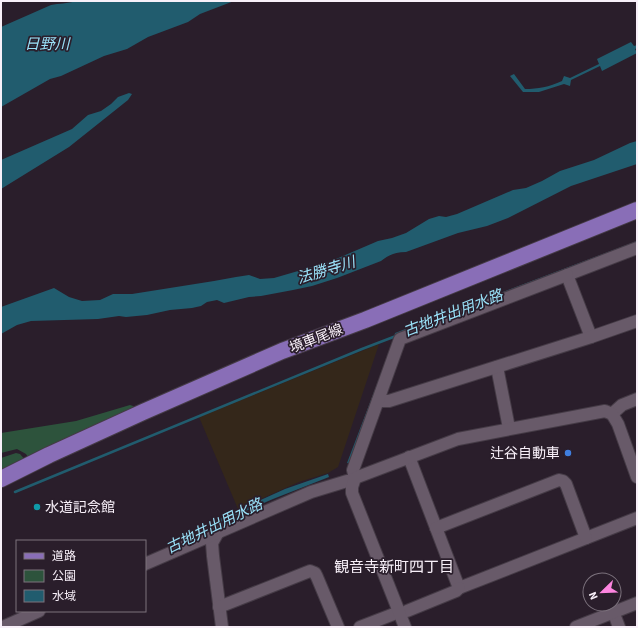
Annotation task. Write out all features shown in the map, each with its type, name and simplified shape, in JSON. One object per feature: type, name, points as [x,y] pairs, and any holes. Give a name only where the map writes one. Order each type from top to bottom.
[{"type":"main road","name":"境車尾線","points":[[1,479],[49,455],[143,412],[282,351],[364,320],[637,210]]},
{"type":"street","points":[[405,627],[403,612],[352,493],[354,480],[352,470],[400,339],[637,248]]},
{"type":"street","points":[[568,275],[591,337]]},
{"type":"street","points":[[378,401],[389,401],[637,321]]},
{"type":"street","points":[[497,367],[509,428]]},
{"type":"street","points":[[612,414],[622,405],[637,399]]},
{"type":"street","points":[[146,564],[311,492],[354,480],[458,439],[509,428],[605,411],[612,414],[618,424],[637,477]]},
{"type":"street","points":[[409,458],[459,588]]},
{"type":"street","points":[[436,528],[559,480],[566,484],[586,538]]},
{"type":"street","points":[[360,627],[403,612],[456,591],[459,588],[637,518]]},
{"type":"street","points":[[217,534],[212,543],[212,556],[222,627]]},
{"type":"street","points":[[219,607],[310,571],[317,577],[338,627]]},
{"type":"street","points":[[576,627],[637,603]]},
{"type":"street","points":[[4,627],[37,612]]},
{"type":"shaded area","points":[[379,344],[338,467],[328,473],[299,482],[238,509],[199,417]]},
{"type":"green space","points":[[130,405],[135,409],[30,460],[26,454],[17,449],[1,453],[1,433],[76,421]]},
{"type":"green space","points":[[16,453],[20,454],[26,461],[1,475],[1,458]]},
{"type":"water","name":"日野川","points":[[76,1],[234,1],[200,14],[188,22],[148,37],[127,49],[104,56],[61,76],[50,79],[1,107],[1,27],[51,5]]},
{"type":"water","points":[[631,42],[634,46],[637,45],[637,48],[635,49],[637,53],[602,71],[600,66],[571,80],[570,86],[564,84],[539,92],[523,92],[510,76],[514,74],[525,89],[548,86],[562,81],[564,76],[570,78],[599,64],[597,59]]},
{"type":"water","points":[[129,93],[132,94],[128,100],[69,147],[1,189],[1,160],[72,129],[88,115],[101,111],[118,97]]},
{"type":"water","name":"法勝寺川","points":[[637,141],[637,164],[571,186],[508,218],[487,226],[458,233],[406,252],[392,254],[381,261],[312,286],[224,303],[217,300],[192,308],[170,310],[147,315],[126,317],[119,316],[98,319],[31,321],[17,325],[1,334],[1,307],[54,288],[69,297],[82,301],[100,300],[113,294],[132,294],[249,275],[260,279],[274,278],[329,262],[378,241],[406,233],[429,219],[457,214],[513,190],[526,188],[560,171],[594,160]]},
{"type":"water","name":"古地井出用水路","points":[[637,241],[637,245],[398,336],[350,464],[347,463],[393,342],[395,333]]},
{"type":"water","points":[[328,474],[329,477],[273,499],[214,525],[210,533],[146,558],[207,530],[212,522],[285,489]]},
{"type":"waterway","points":[[15,492],[396,336]]},
{"type":"place","name":"辻谷自動車","points":[[568,453]]},
{"type":"place","name":"水道記念館","points":[[37,507]]},
{"type":"district","name":"観音寺新町四丁目","points":[[394,567]]}]
